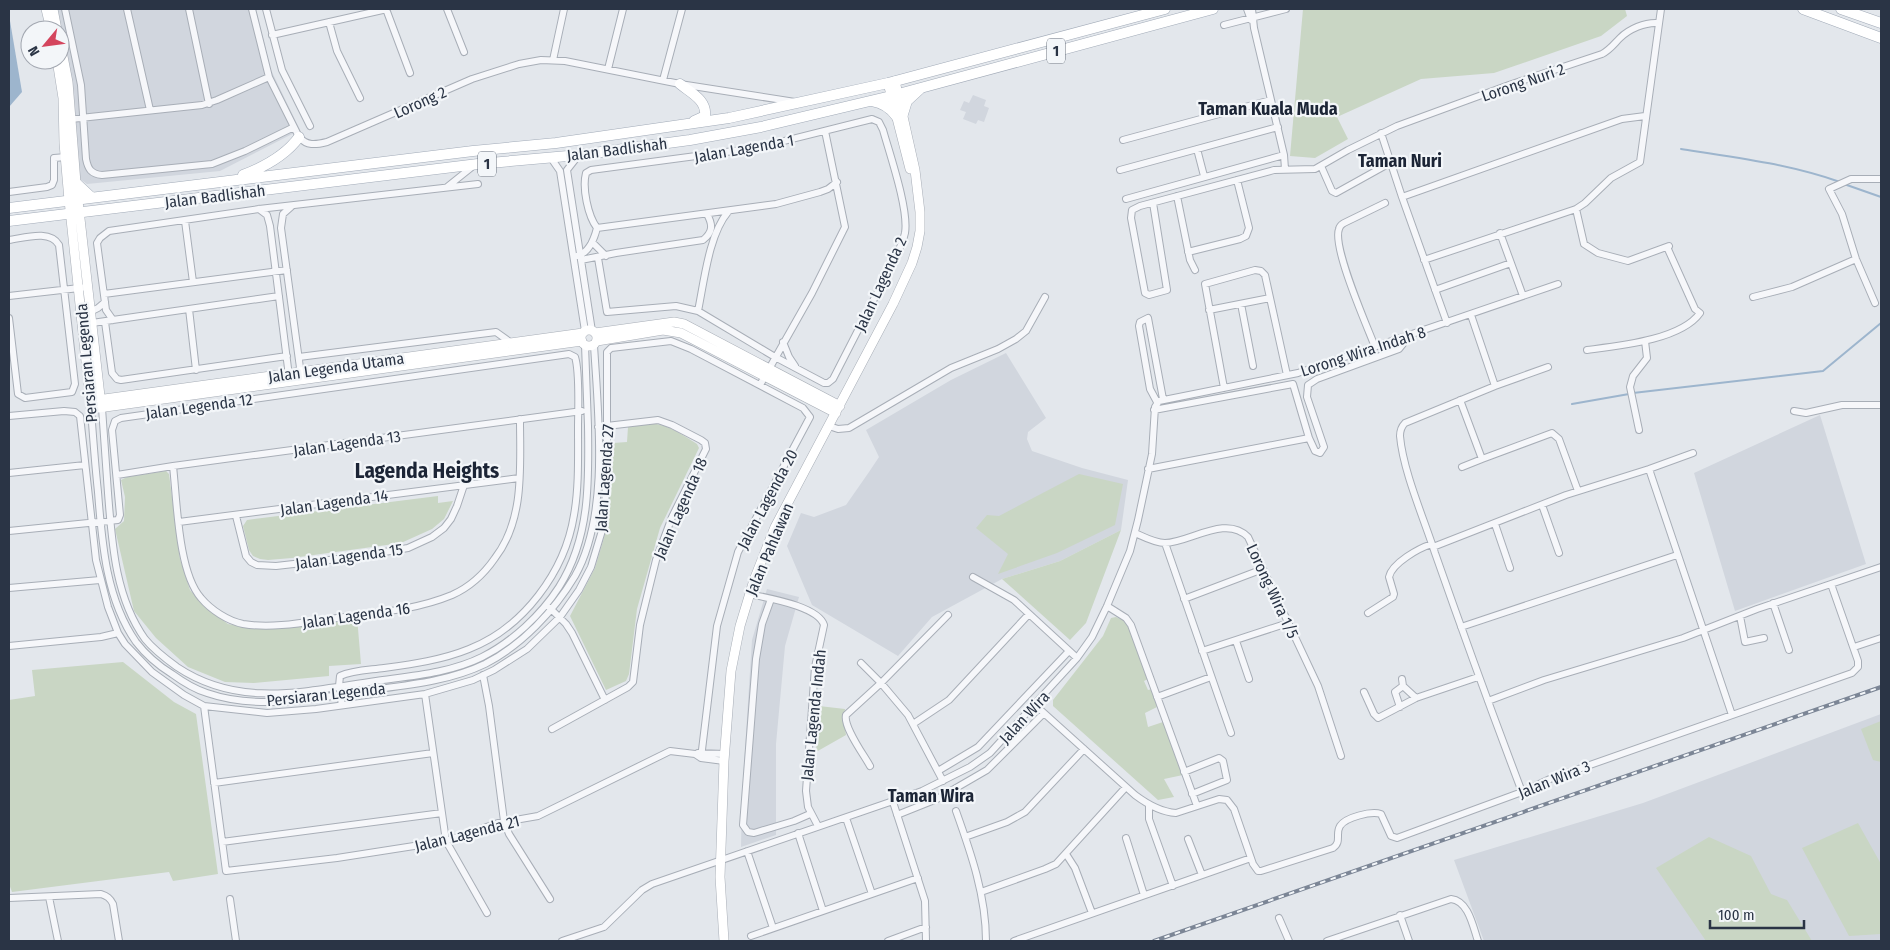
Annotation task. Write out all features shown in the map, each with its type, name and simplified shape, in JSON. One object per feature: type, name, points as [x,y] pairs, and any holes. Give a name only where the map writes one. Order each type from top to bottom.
[{"type":"main road","name":"Jalan Badlishah","points":[[9,208],[231,180],[556,143],[672,128],[754,114],[892,82],[1165,9]]},
{"type":"main road","name":"Jalan Badlishah","points":[[9,221],[478,164],[579,155],[747,130],[895,95],[1213,9]]},
{"type":"main road","points":[[1803,9],[1881,38]]},
{"type":"main road","points":[[1841,9],[1881,23]]},
{"type":"main road","points":[[672,128],[701,119],[705,113],[705,108],[698,98],[683,84]]},
{"type":"main road","points":[[869,101],[889,107],[900,115],[908,101],[923,87]]},
{"type":"main road","points":[[231,180],[250,173],[274,160],[286,151],[299,137]]},
{"type":"main road","points":[[76,183],[91,197]]},
{"type":"street","points":[[65,9],[78,68],[84,117],[84,145],[87,167],[91,172],[102,175],[212,164],[245,151],[294,127]]},
{"type":"street","points":[[127,9],[150,110]]},
{"type":"street","points":[[189,9],[209,104]]},
{"type":"street","points":[[252,9],[269,77],[299,137]]},
{"type":"street","points":[[266,9],[282,70],[310,126]]},
{"type":"street","points":[[272,34],[387,9],[410,73]]},
{"type":"street","points":[[447,9],[464,52]]},
{"type":"street","points":[[553,60],[564,9]]},
{"type":"street","points":[[608,69],[623,9]]},
{"type":"street","points":[[663,80],[682,9]]},
{"type":"street","points":[[1247,9],[1252,18]]},
{"type":"street","points":[[1252,9],[1254,28],[1278,127],[1285,169]]},
{"type":"street","points":[[1224,25],[1286,9]]},
{"type":"street","points":[[1424,260],[1576,209],[1611,178],[1640,162],[1661,9]]},
{"type":"street","points":[[329,22],[337,51],[360,98]]},
{"type":"street","name":"Lorong Nuri 2","points":[[1321,166],[1381,133],[1509,85],[1595,57],[1609,50],[1628,32],[1643,25],[1658,23]]},
{"type":"street","name":"Lorong 2","points":[[299,137],[310,145],[327,142],[487,74],[519,64],[553,60],[798,103]]},
{"type":"street","points":[[59,70],[63,98],[66,157],[74,200]]},
{"type":"street","points":[[66,70],[76,183],[74,200]]},
{"type":"street","points":[[70,119],[209,104],[269,77]]},
{"type":"street","name":"Jalan Pahlawan","points":[[724,941],[720,862],[724,757],[731,671],[740,626],[749,594],[775,528],[893,304],[915,256],[920,231],[920,212],[916,186],[904,151],[900,115],[892,82]]},
{"type":"street","points":[[1123,140],[1271,100]]},
{"type":"street","points":[[1402,197],[1622,119],[1645,116]]},
{"type":"street","name":"Jalan Lagenda 1","points":[[598,228],[589,212],[584,178],[586,172],[591,170],[756,148],[872,119],[879,122]]},
{"type":"street","name":"Jalan Lagenda 2","points":[[598,258],[607,312],[676,306],[698,311],[797,369],[824,383],[828,383],[834,379],[903,242],[906,227],[901,197],[883,130],[879,122]]},
{"type":"street","points":[[1120,170],[1278,127]]},
{"type":"street","points":[[760,385],[844,232],[846,223],[825,131]]},
{"type":"street","points":[[1381,133],[1447,323]]},
{"type":"street","points":[[1197,149],[1204,176]]},
{"type":"street","points":[[579,155],[567,170],[589,337],[663,330],[676,331],[767,372],[838,409]]},
{"type":"street","points":[[1126,199],[1284,155]]},
{"type":"street","points":[[9,192],[52,185],[54,180],[54,158],[66,157]]},
{"type":"street","points":[[551,158],[560,171],[578,258]]},
{"type":"street","points":[[1153,202],[1167,290],[1149,295],[1145,293],[1131,214],[1135,208],[1153,202],[1237,180],[1285,169],[1312,170],[1321,166],[1332,191],[1336,193],[1390,163]]},
{"type":"street","points":[[446,188],[466,171],[478,164]]},
{"type":"street","points":[[1875,303],[1856,259],[1842,214],[1829,189],[1846,181],[1881,179]]},
{"type":"street","points":[[1188,252],[1240,240],[1248,234],[1248,222],[1237,180]]},
{"type":"street","points":[[578,258],[587,250],[598,228],[728,212],[776,204],[820,192],[837,182]]},
{"type":"street","points":[[113,320],[108,314],[105,302],[98,243],[100,238],[109,231],[259,209],[478,184]]},
{"type":"street","points":[[1177,196],[1188,252],[1195,270]]},
{"type":"street","name":"Persiaran Legenda","points":[[74,200],[83,287],[90,405],[100,522],[110,579],[123,618],[141,648],[166,671],[204,692],[232,699],[288,701],[418,684],[446,678],[473,669],[514,646],[576,574],[590,536],[596,501],[598,427],[589,337]]},
{"type":"street","points":[[1375,347],[1345,267],[1338,233],[1344,223],[1385,203]]},
{"type":"street","points":[[293,205],[283,214],[281,220],[301,376]]},
{"type":"street","points":[[259,209],[268,218],[290,377]]},
{"type":"street","points":[[1576,209],[1584,244],[1598,253],[1628,261],[1668,247],[1695,309],[1700,313],[1691,323],[1645,341],[1587,350]]},
{"type":"street","points":[[698,311],[710,252],[720,222],[728,212]]},
{"type":"street","points":[[578,258],[598,258],[703,240],[711,233],[712,227],[707,214]]},
{"type":"street","points":[[185,221],[193,282]]},
{"type":"street","points":[[1500,233],[1523,296]]},
{"type":"street","points":[[9,240],[46,236],[55,238],[57,241],[60,249],[65,289],[75,384],[73,390],[68,393],[48,396],[25,398],[20,396],[16,391],[9,318]]},
{"type":"street","points":[[703,240],[710,252]]},
{"type":"street","points":[[592,242],[606,256]]},
{"type":"street","points":[[1753,297],[1792,287],[1856,259]]},
{"type":"street","points":[[1435,290],[1511,263]]},
{"type":"street","points":[[104,294],[287,270]]},
{"type":"street","points":[[1224,388],[1205,284],[1255,270],[1263,272],[1289,375],[1294,384],[1308,438],[1315,451],[1320,453],[1323,451],[1324,444],[1307,397],[1308,385],[1317,379],[1399,350],[1403,344],[1401,338]]},
{"type":"street","name":"Lorong Wira Indah 8","points":[[1160,401],[1289,375],[1558,284]]},
{"type":"street","points":[[9,296],[83,287]]},
{"type":"street","name":"Persiaran Legenda","points":[[83,287],[92,324],[101,403],[110,522],[117,572],[133,620],[153,648],[172,663],[212,686],[234,691],[274,694],[339,686],[416,675],[469,662],[493,651],[549,607],[568,569],[582,534],[587,500],[589,337]]},
{"type":"street","points":[[92,324],[279,296]]},
{"type":"street","points":[[829,426],[838,429],[849,428],[952,368],[998,349],[1016,339],[1026,331],[1045,297]]},
{"type":"street","points":[[1209,310],[1270,298]]},
{"type":"street","points":[[90,312],[105,302]]},
{"type":"street","points":[[1241,304],[1253,366]]},
{"type":"street","points":[[189,309],[196,370]]},
{"type":"street","points":[[1470,315],[1495,386]]},
{"type":"street","points":[[1148,318],[1160,401],[1150,389],[1139,326],[1143,319],[1148,318]]},
{"type":"street","points":[[105,322],[112,374],[117,379],[124,380],[287,356]]},
{"type":"street","points":[[299,357],[496,332],[510,342]]},
{"type":"street","name":"Jalan Legenda Utama","points":[[301,376],[349,365],[510,342],[589,337]]},
{"type":"street","name":"Jalan Legenda Utama","points":[[90,405],[589,337]]},
{"type":"street","name":"Jalan Lagenda 27","points":[[9,416],[64,411],[72,411],[78,414],[100,580],[118,633],[139,660],[161,679],[204,706],[276,713],[425,694],[456,686],[484,675],[527,650],[560,617],[588,573],[600,540],[606,505],[608,426],[606,358],[607,352],[611,348],[666,341],[675,342],[760,385]]},
{"type":"street","points":[[1639,430],[1630,394],[1631,381],[1647,358],[1645,341]]},
{"type":"street","points":[[784,342],[789,357],[797,369]]},
{"type":"street","points":[[349,365],[357,359],[362,350]]},
{"type":"street","name":"Jalan Legenda 12","points":[[110,522],[118,520],[120,515],[112,430],[113,424],[118,419],[244,399],[569,354],[575,357],[576,361],[578,412]]},
{"type":"street","points":[[1522,792],[1478,677],[1433,546],[1407,467],[1400,430],[1405,423],[1495,386],[1548,367]]},
{"type":"street","points":[[241,384],[244,399]]},
{"type":"street","points":[[1154,410],[1294,384]]},
{"type":"street","name":"Jalan Lagenda 20","points":[[702,755],[715,634],[733,564],[810,420],[810,414],[803,408],[760,385]]},
{"type":"street","points":[[1460,400],[1482,459]]},
{"type":"street","points":[[1881,400],[1881,411]]},
{"type":"street","name":"Jalan Wira","points":[[562,941],[604,927],[647,886],[671,876],[720,862],[818,826],[893,802],[943,781],[983,759],[1077,658],[1092,637],[1108,606],[1135,533],[1152,448],[1154,410],[1160,401]]},
{"type":"street","points":[[1794,411],[1806,413],[1842,406],[1881,405]]},
{"type":"street","name":"Jalan Lagenda 13","points":[[117,475],[587,410]]},
{"type":"street","points":[[342,705],[339,677],[345,674],[426,662],[469,649],[504,630],[525,611],[553,574],[564,552],[571,530],[577,480],[578,412]]},
{"type":"street","name":"Jalan Lagenda 16","points":[[173,466],[186,565],[196,592],[202,600],[226,618],[235,622],[258,625],[294,624],[413,607],[462,590],[487,568],[504,543],[515,513],[519,478],[520,419]]},
{"type":"street","name":"Jalan Lagenda 18","points":[[552,729],[628,687],[633,682],[640,624],[656,560],[672,517],[706,449],[705,443],[701,440],[662,421],[649,420],[598,427]]},
{"type":"street","points":[[1462,467],[1552,433],[1559,439],[1578,491]]},
{"type":"street","points":[[1148,469],[1308,438]]},
{"type":"street","points":[[1368,613],[1393,597],[1394,594],[1389,577],[1392,571],[1411,552],[1495,524],[1578,491],[1649,469],[1692,453]]},
{"type":"street","points":[[9,473],[85,465]]},
{"type":"street","points":[[1649,469],[1732,715]]},
{"type":"street","name":"Jalan Lagenda 14","points":[[179,522],[519,478]]},
{"type":"street","name":"Jalan Lagenda 15","points":[[236,516],[246,556],[257,565],[276,566],[355,557],[408,548],[432,537],[444,528],[450,519],[457,506],[464,485]]},
{"type":"street","points":[[1542,505],[1559,553]]},
{"type":"street","points":[[9,531],[110,522]]},
{"type":"street","points":[[1495,524],[1510,568]]},
{"type":"street","name":"Lorong Wira 1/5","points":[[1165,543],[1206,531],[1234,529],[1239,530],[1248,537],[1318,686],[1341,756]]},
{"type":"street","points":[[1135,533],[1165,543],[1231,734]]},
{"type":"street","points":[[1461,626],[1677,555]]},
{"type":"street","points":[[1488,701],[1544,680],[1704,630],[1774,603],[1881,567]]},
{"type":"street","points":[[1184,599],[1264,570]]},
{"type":"street","points":[[972,577],[1006,594],[1077,658]]},
{"type":"street","points":[[9,588],[100,580]]},
{"type":"street","name":"Jalan Wira 3","points":[[1251,858],[1258,871],[1261,871],[1333,848],[1338,842],[1340,826],[1365,814],[1381,814],[1391,836],[1395,839],[1522,792],[1556,777],[1852,673],[1858,665],[1854,647],[1831,584]]},
{"type":"street","name":"Jalan Lagenda Indah","points":[[749,594],[802,608],[820,618],[824,625],[816,660],[806,799],[810,814],[818,826]]},
{"type":"street","points":[[771,599],[762,624],[756,659],[743,825],[748,832],[754,833],[810,814]]},
{"type":"street","points":[[1774,603],[1789,650]]},
{"type":"street","points":[[1108,606],[1129,621],[1197,806]]},
{"type":"street","points":[[549,607],[560,617],[572,633],[605,700]]},
{"type":"street","points":[[913,724],[949,700],[1028,614]]},
{"type":"street","points":[[870,766],[848,728],[845,719],[850,711],[881,683],[948,615]]},
{"type":"street","points":[[1740,616],[1745,642],[1764,638]]},
{"type":"street","points":[[1202,651],[1288,623]]},
{"type":"street","points":[[9,646],[101,637],[118,633]]},
{"type":"street","points":[[1854,647],[1881,638]]},
{"type":"street","points":[[1236,641],[1249,679]]},
{"type":"street","points":[[938,771],[978,747],[1068,651]]},
{"type":"street","points":[[161,679],[172,663]]},
{"type":"street","points":[[861,663],[881,683],[913,724],[943,781]]},
{"type":"street","points":[[484,675],[504,821],[550,899]]},
{"type":"street","points":[[1158,697],[1211,677]]},
{"type":"street","points":[[1364,692],[1376,717],[1381,717],[1416,698],[1478,677]]},
{"type":"street","points":[[1402,679],[1403,686],[1416,698]]},
{"type":"street","points":[[1400,707],[1395,692],[1403,686]]},
{"type":"street","points":[[425,694],[446,842],[487,913]]},
{"type":"street","points":[[1014,941],[1251,858],[1231,804],[1223,799],[1176,813],[1170,813],[1149,805],[1126,788],[1035,705]]},
{"type":"street","points":[[204,706],[222,842],[442,812]]},
{"type":"street","name":"Jalan Wira","points":[[897,814],[937,799],[982,774],[1044,713]]},
{"type":"street","points":[[965,837],[1007,822],[1025,812],[1084,749]]},
{"type":"street","name":"Jalan Lagenda 21","points":[[222,842],[226,871],[446,842],[504,821],[538,816],[665,752],[674,751],[724,757]]},
{"type":"street","points":[[214,783],[433,753]]},
{"type":"street","points":[[1184,772],[1218,758],[1223,761],[1227,780],[1192,794]]},
{"type":"street","points":[[981,892],[1056,864],[1126,788]]},
{"type":"street","points":[[893,802],[926,902],[926,941]]},
{"type":"street","points":[[1149,805],[1150,820],[1173,886]]},
{"type":"street","points":[[956,811],[981,892],[986,941]]},
{"type":"street","points":[[846,818],[872,894]]},
{"type":"street","points":[[798,834],[823,911]]},
{"type":"street","points":[[1126,838],[1144,895]]},
{"type":"street","points":[[1188,839],[1202,875]]},
{"type":"street","points":[[747,852],[773,928]]},
{"type":"street","points":[[1066,854],[1076,868],[1092,913]]},
{"type":"street","points":[[751,936],[918,878]]},
{"type":"street","points":[[9,898],[101,894],[113,904],[118,941]]},
{"type":"street","points":[[49,897],[58,941]]},
{"type":"street","points":[[230,899],[236,941]]},
{"type":"street","points":[[1327,941],[1348,938],[1400,916],[1442,901],[1456,899],[1466,909],[1478,941]]},
{"type":"street","points":[[1400,916],[1409,941]]},
{"type":"street","points":[[1279,918],[1289,941]]},
{"type":"street","points":[[888,941],[926,927]]},
{"type":"shaded area","points":[[55,9],[256,9],[271,70],[300,130],[220,171],[87,184],[80,179],[69,70],[70,20],[58,20]]},
{"type":"shaded area","points":[[973,95],[986,100],[984,106],[989,108],[984,122],[978,120],[976,124],[963,119],[966,112],[960,110],[964,101],[969,103]]},
{"type":"shaded area","points":[[1006,353],[1046,418],[1028,432],[1027,439],[1032,451],[1082,468],[1128,480],[1121,530],[1060,561],[1002,579],[932,617],[898,656],[812,605],[787,546],[801,513],[814,517],[846,505],[869,472],[879,457],[866,430],[951,380]]},
{"type":"shaded area","points":[[1820,415],[1866,564],[1735,611],[1694,473]]},
{"type":"shaded area","points":[[767,589],[799,597],[785,646],[776,744],[776,835],[741,847],[742,796],[752,640]]},
{"type":"shaded area","points":[[1881,714],[1881,941],[1484,941],[1454,860],[1643,803]]},
{"type":"green space","points":[[1303,9],[1625,9],[1627,16],[1601,36],[1494,73],[1421,79],[1337,117],[1348,139],[1315,158],[1290,156]]},
{"type":"green space","points":[[653,423],[673,430],[697,444],[699,448],[660,528],[637,609],[629,674],[626,681],[606,690],[570,616],[595,568],[607,528],[613,443],[627,442],[628,427]]},
{"type":"green space","points":[[166,471],[169,474],[180,559],[190,590],[203,605],[228,624],[253,629],[357,617],[361,664],[329,666],[329,676],[254,683],[225,682],[188,667],[156,638],[134,611],[115,529],[124,521],[125,497],[121,480],[127,477]]},
{"type":"green space","points":[[1079,474],[1123,484],[1115,525],[1057,553],[998,574],[1008,554],[976,528],[987,515],[999,516]]},
{"type":"green space","points":[[438,496],[438,503],[453,501],[444,519],[432,529],[401,543],[268,560],[253,556],[249,550],[243,526],[247,520]]},
{"type":"green space","points":[[1121,530],[1086,623],[1070,640],[1002,579],[1060,561]]},
{"type":"green space","points":[[1116,617],[1127,622],[1148,679],[1144,681],[1148,690],[1152,689],[1157,707],[1145,713],[1148,727],[1163,722],[1183,775],[1164,779],[1174,797],[1158,800],[1053,706],[1053,700],[1103,636],[1111,618]]},
{"type":"green space","points":[[123,662],[174,702],[196,714],[218,874],[173,881],[169,872],[12,892],[9,884],[9,700],[35,696],[32,670]]},
{"type":"green space","points":[[819,706],[845,709],[846,735],[816,752]]},
{"type":"green space","points":[[1881,721],[1881,762],[1873,760],[1861,729]]},
{"type":"green space","points":[[1858,823],[1881,864],[1881,934],[1849,936],[1802,848]]},
{"type":"green space","points":[[1709,837],[1751,856],[1771,894],[1787,900],[1812,941],[1706,941],[1656,868]]},
{"type":"water","points":[[9,15],[22,92],[9,107]]},
{"type":"waterway","points":[[1681,149],[1801,170],[1840,182]]},
{"type":"waterway","points":[[1844,184],[1881,197]]},
{"type":"waterway","points":[[1633,393],[1823,371],[1881,323]]},
{"type":"waterway","points":[[1572,404],[1629,394]]},
{"type":"railway","points":[[1154,941],[1881,687]]},
{"type":"district","name":"Taman Kuala Muda","points":[[1268,109]]},
{"type":"district","name":"Taman Nuri","points":[[1400,161]]},
{"type":"district","name":"Lagenda Heights","points":[[427,471]]},
{"type":"district","name":"Taman Wira","points":[[931,796]]}]
